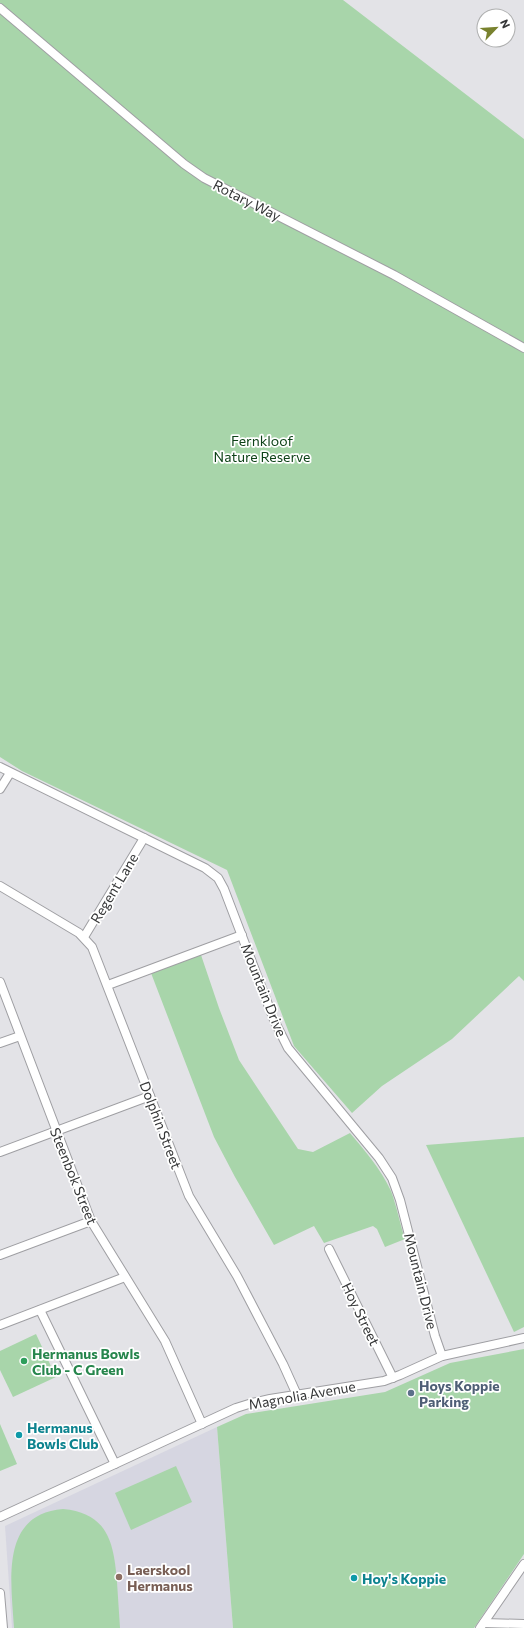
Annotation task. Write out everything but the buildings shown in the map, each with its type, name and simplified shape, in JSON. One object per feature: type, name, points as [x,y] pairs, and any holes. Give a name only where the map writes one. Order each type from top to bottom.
[{"type":"street","name":"Rotary Way","points":[[0,8],[184,164],[204,178],[394,275],[524,348]]},
{"type":"street","name":"Mountain Drive","points":[[0,767],[205,868],[218,878],[224,889],[274,1020],[288,1048],[379,1158],[395,1184],[435,1336],[442,1356]]},
{"type":"street","points":[[0,789],[10,773]]},
{"type":"street","name":"Regent Lane","points":[[84,937],[144,838]]},
{"type":"street","name":"Dolphin Street","points":[[0,886],[84,937],[95,952],[189,1196],[237,1276],[283,1364],[297,1395]]},
{"type":"street","points":[[108,985],[242,935]]},
{"type":"street","name":"Steenbok Street","points":[[0,982],[91,1221],[165,1341],[202,1424]]},
{"type":"street","points":[[0,1043],[20,1036]]},
{"type":"street","points":[[0,1152],[150,1096]]},
{"type":"street","points":[[0,1255],[91,1221]]},
{"type":"street","name":"Hoy Street","points":[[329,1249],[392,1378]]},
{"type":"street","points":[[0,1325],[125,1277]]},
{"type":"street","points":[[40,1310],[115,1464]]},
{"type":"street","points":[[515,1339],[524,1333]]},
{"type":"street","name":"Magnolia Avenue","points":[[0,1517],[252,1402],[392,1378],[442,1356],[524,1338]]},
{"type":"street","points":[[482,1626],[524,1564]]},
{"type":"street","points":[[0,1593],[3,1628]]},
{"type":"street","points":[[482,1626],[524,1624]]},
{"type":"shaded area","name":"Laerskool Hermanus","points":[[217,1427],[233,1628],[12,1628],[5,1526]]},
{"type":"green space","name":"Fernkloof Nature Reserve","points":[[0,0],[343,0],[524,139],[524,981],[519,976],[452,1039],[382,1086],[352,1113],[294,1046],[227,870],[22,771],[0,757]]},
{"type":"green space","points":[[201,955],[239,1060],[298,1149],[313,1152],[350,1133],[372,1160],[387,1183],[393,1197],[405,1239],[385,1247],[377,1229],[373,1226],[324,1243],[314,1226],[274,1245],[214,1137],[151,973]]},
{"type":"green space","points":[[524,1137],[524,1327],[514,1332],[426,1145]]},
{"type":"green space","name":"Hermanus Bowls Club - C Green","points":[[36,1334],[56,1377],[13,1397],[0,1370],[0,1351]]},
{"type":"green space","points":[[524,1349],[524,1554],[474,1628],[233,1628],[217,1427],[246,1414],[385,1392],[450,1363]]},
{"type":"green space","points":[[0,1424],[17,1464],[0,1471]]},
{"type":"green space","points":[[176,1466],[192,1502],[131,1530],[115,1493]]},
{"type":"green space","points":[[63,1509],[78,1512],[90,1517],[106,1532],[114,1555],[116,1568],[120,1628],[14,1628],[12,1571],[14,1553],[19,1536],[28,1523],[43,1514]]},
{"type":"place","name":"Hermanus Bowls Club - C Green","points":[[24,1361]]},
{"type":"place","name":"Hoys Koppie Parking","points":[[411,1393]]},
{"type":"place","name":"Hermanus Bowls Club","points":[[19,1435]]},
{"type":"place","name":"Laerskool Hermanus","points":[[119,1577]]},
{"type":"place","name":"Hoy's Koppie","points":[[354,1578]]}]
